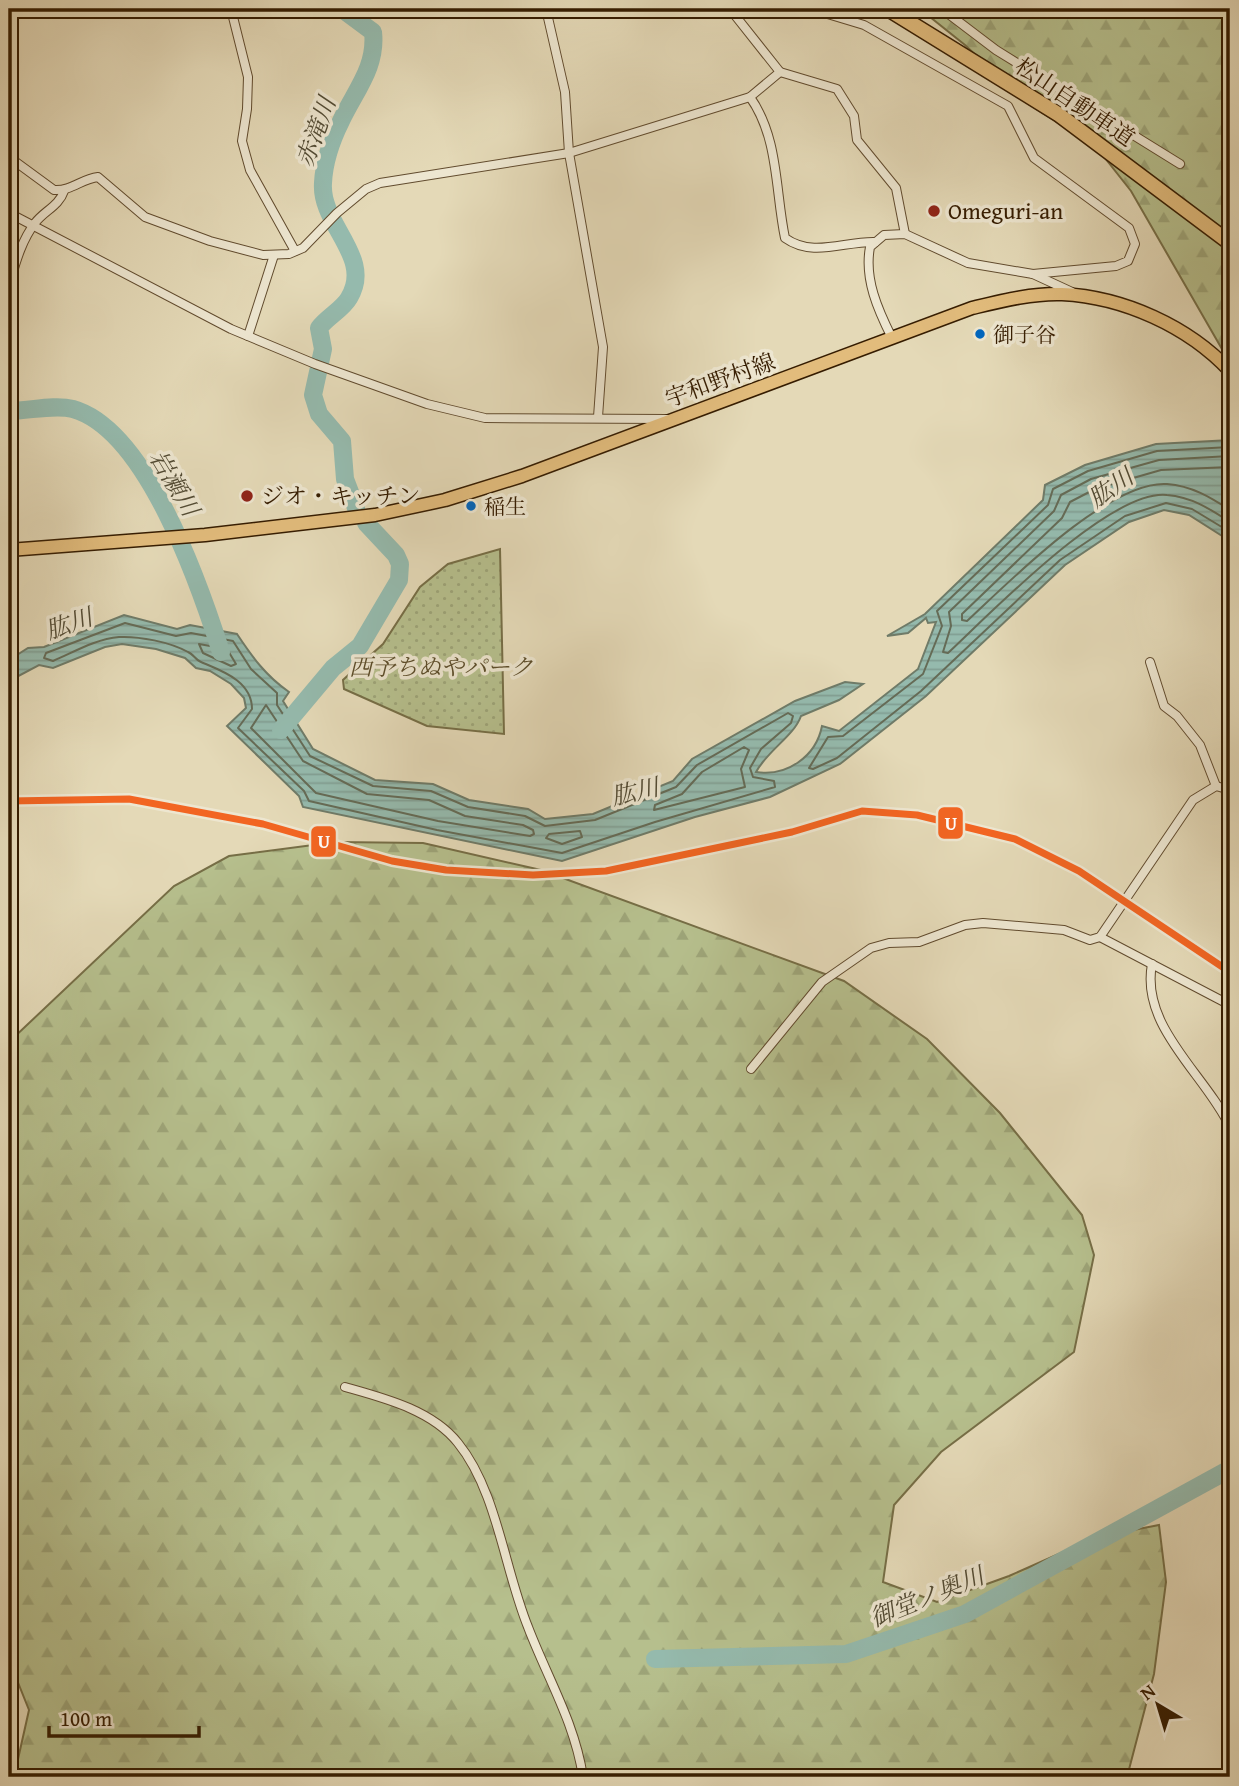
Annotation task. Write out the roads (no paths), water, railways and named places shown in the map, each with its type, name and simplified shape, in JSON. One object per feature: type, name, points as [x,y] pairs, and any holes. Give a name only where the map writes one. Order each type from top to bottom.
[{"type":"highway","name":"松山自動車道","points":[[888,9],[1058,114],[1230,243]]},
{"type":"main road","name":"宇和野村線","points":[[9,550],[205,535],[375,515],[444,500],[522,476],[972,308],[1009,298],[1060,294],[1110,301],[1159,319],[1203,347],[1230,371]]},
{"type":"street","points":[[232,9],[248,77],[242,141],[250,170],[295,251]]},
{"type":"street","points":[[546,9],[565,92],[569,153],[603,347],[598,416]]},
{"type":"street","points":[[730,9],[780,72],[837,89],[854,116],[857,140],[896,188],[905,234]]},
{"type":"street","points":[[811,9],[864,25],[1008,106],[1034,158],[1129,228],[1135,244],[1128,261],[1116,266],[1033,274]]},
{"type":"street","points":[[942,9],[996,50],[1180,164]]},
{"type":"street","points":[[9,157],[43,185],[64,191],[75,187],[86,178],[98,177],[145,217],[249,253],[274,255],[295,251],[315,238],[337,213],[366,189],[380,183],[569,153],[750,97],[780,72]]},
{"type":"street","points":[[750,97],[763,116],[772,146],[785,238],[797,247],[819,250],[854,242],[876,242]]},
{"type":"street","points":[[9,285],[33,225],[61,199],[64,191]]},
{"type":"street","points":[[9,213],[70,247],[248,336],[314,364],[426,404],[485,418],[572,421],[598,416],[672,420]]},
{"type":"street","points":[[892,338],[879,312],[868,267],[870,247],[884,235],[905,234],[968,262],[1033,274],[1080,296]]},
{"type":"street","points":[[248,336],[274,255]]},
{"type":"street","points":[[1150,662],[1164,706],[1177,716],[1200,745],[1216,786]]},
{"type":"street","points":[[751,1069],[822,982],[871,948],[889,943],[919,942],[965,925],[984,923],[1064,930],[1090,940],[1100,937],[1194,800],[1216,786],[1230,790]]},
{"type":"street","points":[[1100,937],[1230,1004]]},
{"type":"street","points":[[1152,964],[1148,984],[1172,1046],[1222,1109],[1230,1127]]},
{"type":"street","points":[[345,1387],[414,1410],[438,1424],[457,1441],[475,1466],[488,1494],[508,1573],[528,1628],[564,1707],[583,1777]]},
{"type":"water","name":"肱川","points":[[1230,440],[1230,541],[1189,515],[1164,510],[1129,522],[1065,565],[926,696],[840,764],[770,797],[695,817],[562,861],[303,807],[299,796],[227,726],[246,708],[244,698],[231,684],[210,671],[196,668],[185,658],[156,649],[122,644],[105,647],[53,668],[39,665],[9,681],[9,660],[28,648],[44,647],[124,615],[177,629],[190,625],[237,634],[260,666],[289,692],[283,701],[313,749],[375,780],[433,784],[469,800],[528,809],[545,819],[593,814],[673,781],[692,759],[795,701],[845,682],[863,684],[839,700],[801,716],[793,730],[756,772],[767,773],[788,768],[813,747],[822,726],[839,731],[918,669],[936,622],[928,623],[926,618],[908,633],[887,636],[925,614],[1043,500],[1045,485],[1085,465],[1156,444]]},
{"type":"waterway","name":"赤滝川","points":[[342,9],[373,32],[373,45],[368,68],[338,128],[325,167],[324,198],[351,255],[355,283],[346,302],[319,328],[323,349],[313,395],[319,414],[342,441],[345,479],[356,508]]},
{"type":"waterway","name":"岩瀬川","points":[[9,411],[50,407],[73,409],[100,423],[124,447],[147,478],[167,514],[199,589],[221,652]]},
{"type":"waterway","name":"赤滝川","points":[[281,730],[333,668],[360,646],[399,580],[400,564],[396,555],[366,523]]},
{"type":"waterway","name":"御堂ノ奥川","points":[[655,1659],[846,1654],[965,1614],[1230,1469]]},
{"type":"place","name":"Omeguri-an","points":[[934,211]]},
{"type":"place","name":"御子谷","points":[[980,334]]},
{"type":"place","name":"ジオ・キッチン","points":[[247,496]]},
{"type":"place","name":"稲生","points":[[471,506]]},
{"type":"park label","name":"西予ちぬやパーク","points":[[441,667]]}]
